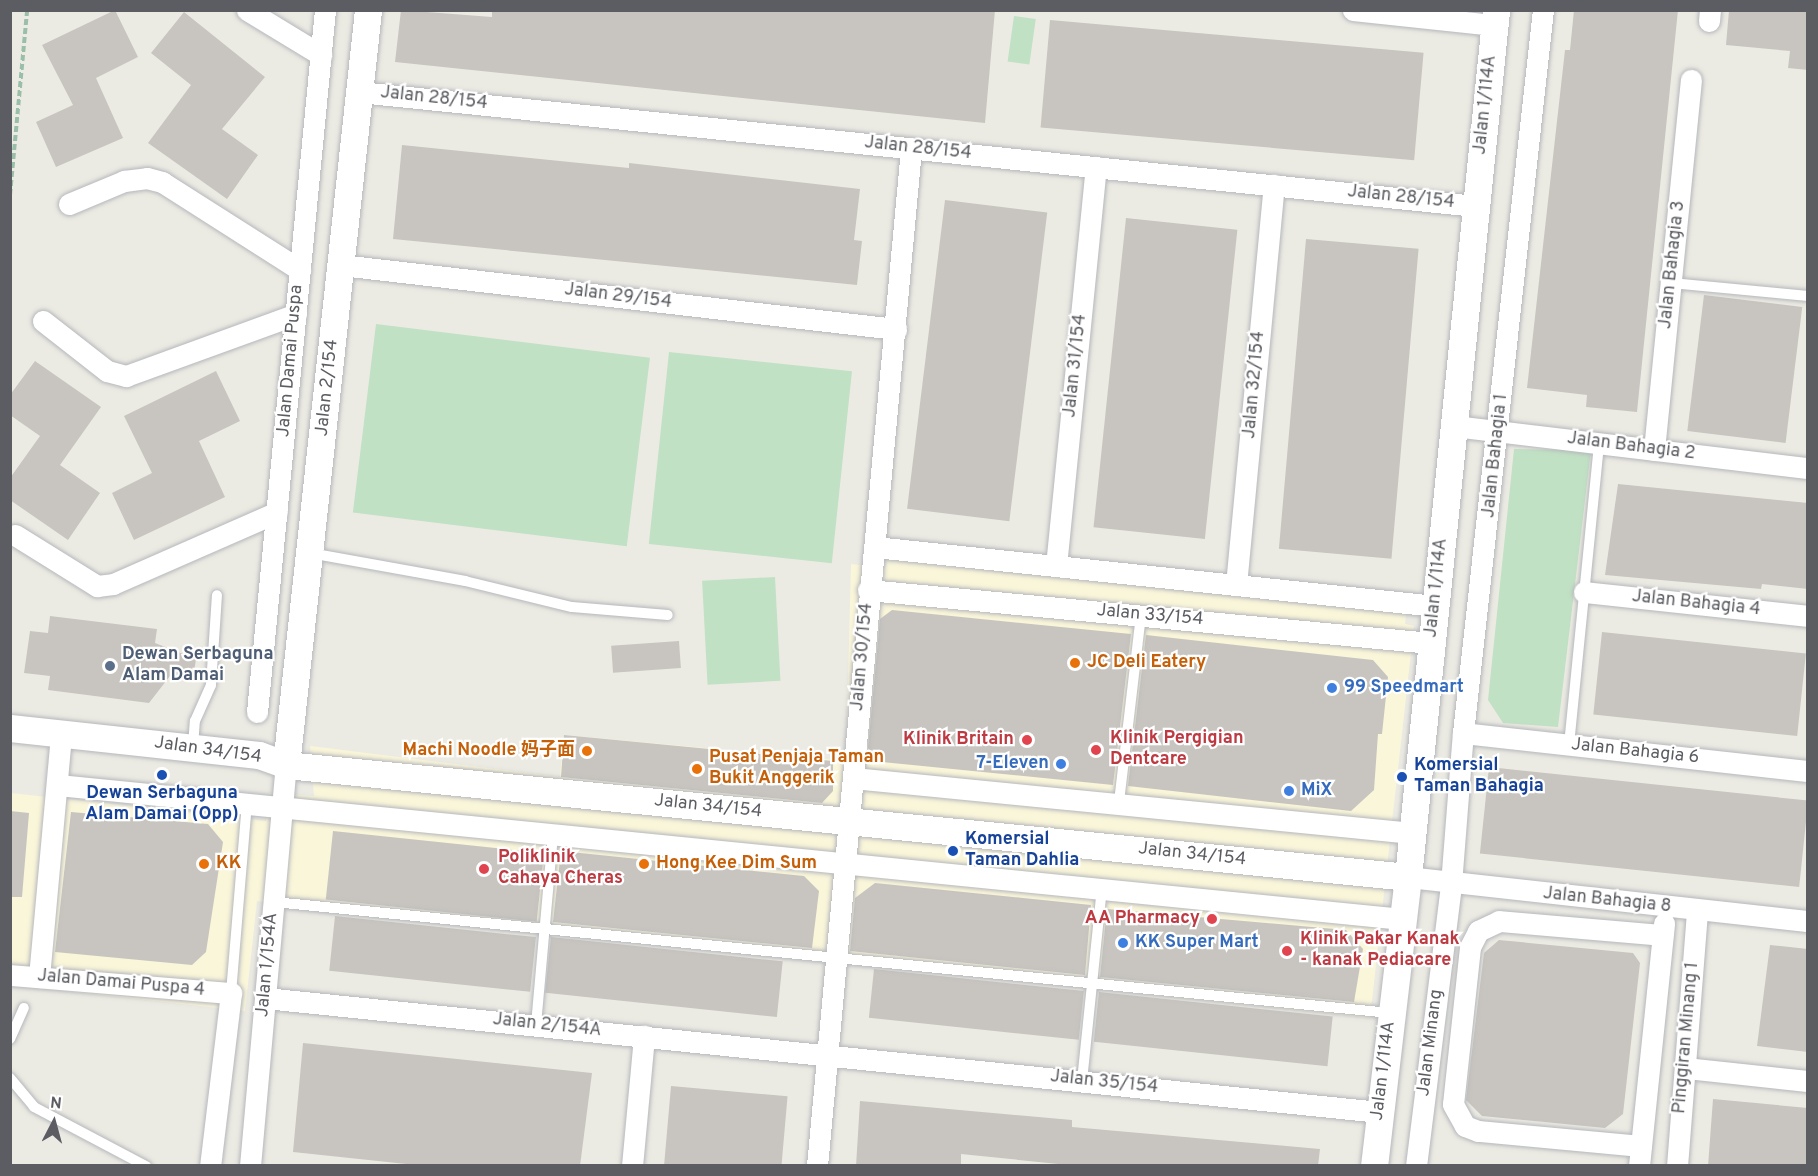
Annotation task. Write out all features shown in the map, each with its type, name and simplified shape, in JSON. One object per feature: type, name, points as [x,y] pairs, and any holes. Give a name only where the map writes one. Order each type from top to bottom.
[{"type":"street","points":[[247,10],[321,55]]},
{"type":"street","name":"Jalan Damai Puspa","points":[[257,712],[325,10]]},
{"type":"street","name":"Jalan 2/154","points":[[286,765],[368,10]]},
{"type":"street","points":[[1353,10],[1495,18]]},
{"type":"street","name":"Jalan 1/114A","points":[[1374,1166],[1412,833],[1495,18]]},
{"type":"street","name":"Jalan Bahagia 1","points":[[1452,884],[1463,733],[1499,431],[1542,20]]},
{"type":"street","name":"Jalan Bahagia 3","points":[[1654,450],[1691,80]]},
{"type":"street","name":"Jalan 28/154","points":[[359,92],[1476,206]]},
{"type":"street","name":"Jalan 30/154","points":[[817,1166],[851,821],[868,590],[875,547],[911,148]]},
{"type":"street","name":"Jalan 31/154","points":[[1056,566],[1096,167]]},
{"type":"street","points":[[69,204],[124,181],[147,178],[162,182],[300,270]]},
{"type":"street","name":"Jalan 32/154","points":[[1236,585],[1274,185]]},
{"type":"street","name":"Jalan 29/154","points":[[341,265],[896,329]]},
{"type":"street","points":[[43,321],[107,371],[126,376],[296,314]]},
{"type":"street","name":"Jalan Bahagia 2","points":[[1454,426],[1808,468]]},
{"type":"street","points":[[15,535],[97,586],[113,584],[277,512]]},
{"type":"street","points":[[875,547],[1435,606]]},
{"type":"street","name":"Jalan 33/154","points":[[868,590],[1431,643]]},
{"type":"street","name":"Jalan Bahagia 4","points":[[1584,592],[1808,616]]},
{"type":"street","name":"Jalan 34/154","points":[[10,728],[258,755],[286,765],[1407,877]]},
{"type":"street","points":[[39,977],[61,733]]},
{"type":"street","name":"Jalan Bahagia 6","points":[[1463,733],[1808,771]]},
{"type":"street","name":"Jalan 1/154A","points":[[250,1166],[286,765]]},
{"type":"street","points":[[853,778],[1119,802],[1412,833]]},
{"type":"street","points":[[57,785],[1402,919]]},
{"type":"street","name":"Jalan Bahagia 8","points":[[1407,877],[1452,884],[1808,921]]},
{"type":"street","name":"Jalan Minang","points":[[1416,1166],[1452,884]]},
{"type":"street","points":[[1662,935],[1499,921],[1478,931],[1470,946],[1453,1104],[1465,1126],[1478,1131],[1640,1156],[1665,907]]},
{"type":"street","name":"Pinggiran Minang 1","points":[[1677,1166],[1698,910]]},
{"type":"street","name":"Jalan Damai Puspa 4","points":[[10,975],[231,993]]},
{"type":"street","points":[[210,1166],[231,993]]},
{"type":"street","name":"Jalan 2/154A","points":[[265,998],[828,1054]]},
{"type":"street","points":[[632,1166],[644,1036]]},
{"type":"street","name":"Jalan 35/154","points":[[828,1054],[1380,1112]]},
{"type":"street","points":[[1686,1068],[1808,1081]]},
{"type":"lane","points":[[1671,283],[1808,296]]},
{"type":"lane","points":[[1569,745],[1599,443]]},
{"type":"lane","points":[[310,553],[465,581],[572,607],[668,615]]},
{"type":"lane","points":[[193,748],[195,721],[211,685],[218,595]]},
{"type":"lane","points":[[1119,802],[1142,615]]},
{"type":"lane","points":[[231,993],[247,804]]},
{"type":"lane","points":[[536,1025],[553,834]]},
{"type":"lane","points":[[1082,1081],[1102,889]]},
{"type":"lane","points":[[274,902],[1391,1013]]},
{"type":"lane","points":[[10,1040],[24,1008]]},
{"type":"lane","points":[[10,1078],[34,1107],[146,1166]]},
{"type":"path","points":[[10,195],[27,10]]},
{"type":"shaded area","points":[[887,556],[1407,604],[1405,624],[1414,626],[1370,1018],[257,901],[245,1011],[11,985],[11,793],[266,821],[269,793],[314,796],[310,746],[560,777],[564,735],[846,761],[851,564],[885,568]]},
{"type":"green space","points":[[1014,16],[1036,19],[1029,65],[1008,62]]},
{"type":"green space","points":[[376,324],[650,358],[627,546],[353,513]]},
{"type":"green space","points":[[669,352],[852,371],[832,563],[649,544]]},
{"type":"green space","points":[[1514,449],[1591,450],[1558,727],[1503,723],[1488,700]]},
{"type":"green space","points":[[775,577],[780,681],[708,685],[702,581]]},
{"type":"building","points":[[115,10],[138,57],[96,78],[123,138],[56,167],[36,122],[73,105],[42,45]]},
{"type":"building","points":[[401,10],[492,17],[492,10],[995,10],[985,123],[395,62]]},
{"type":"building","points":[[1574,10],[1678,10],[1637,412],[1586,407],[1587,395],[1527,388],[1565,50],[1570,50]]},
{"type":"building","points":[[1729,10],[1808,10],[1808,70],[1788,68],[1790,51],[1726,45]]},
{"type":"building","points":[[184,12],[265,77],[222,129],[258,155],[227,199],[148,143],[191,85],[151,53]]},
{"type":"building","points":[[1050,20],[1424,53],[1414,160],[1041,128]]},
{"type":"building","points":[[402,145],[629,168],[629,163],[860,189],[854,240],[862,241],[857,285],[393,239]]},
{"type":"building","points":[[945,200],[1047,213],[1009,521],[907,509]]},
{"type":"building","points":[[1126,218],[1237,230],[1205,539],[1093,527]]},
{"type":"building","points":[[1306,239],[1419,249],[1391,559],[1279,549]]},
{"type":"building","points":[[1704,295],[1802,307],[1786,443],[1687,431]]},
{"type":"building","points":[[35,361],[101,407],[60,465],[100,493],[68,540],[10,500],[10,478],[40,436],[10,415],[10,395]]},
{"type":"building","points":[[216,371],[240,421],[199,441],[225,497],[134,540],[112,493],[152,473],[124,416]]},
{"type":"building","points":[[1618,484],[1808,503],[1808,589],[1762,584],[1761,589],[1605,575]]},
{"type":"building","points":[[892,610],[1131,634],[1113,785],[882,762],[868,748],[880,619]]},
{"type":"building","name":"Dewan Serbaguna Alam Damai","points":[[50,616],[157,629],[155,643],[196,659],[193,679],[170,676],[149,703],[48,690],[50,676],[24,673],[30,631],[48,633]]},
{"type":"building","points":[[1602,632],[1806,653],[1797,736],[1593,715]]},
{"type":"building","points":[[1146,635],[1373,660],[1388,677],[1382,734],[1378,734],[1374,790],[1351,811],[1128,786]]},
{"type":"building","points":[[679,641],[681,668],[613,673],[611,646]]},
{"type":"building","name":"Pusat Penjaja Taman Bukit Anggerik","points":[[564,735],[833,761],[833,791],[822,803],[561,777]]},
{"type":"building","points":[[1489,767],[1808,801],[1799,887],[1480,854]]},
{"type":"building","points":[[10,811],[29,813],[22,897],[10,897]]},
{"type":"building","points":[[71,812],[208,824],[223,842],[206,952],[192,965],[55,952]]},
{"type":"building","points":[[333,831],[544,853],[537,922],[326,900]]},
{"type":"building","points":[[561,851],[804,876],[819,891],[812,948],[553,922]]},
{"type":"building","points":[[875,883],[1091,905],[1085,975],[850,951],[855,898]]},
{"type":"building","points":[[1107,909],[1346,930],[1363,949],[1354,1002],[1100,977]]},
{"type":"building","points":[[335,916],[536,937],[530,992],[329,971]]},
{"type":"building","points":[[551,937],[783,961],[777,1017],[545,993]]},
{"type":"building","points":[[1499,940],[1633,953],[1640,963],[1623,1114],[1605,1128],[1482,1116],[1466,1100],[1484,953]]},
{"type":"building","points":[[1770,945],[1808,949],[1808,1052],[1757,1046]]},
{"type":"building","points":[[874,969],[1084,991],[1079,1040],[869,1018]]},
{"type":"building","points":[[1099,992],[1333,1017],[1327,1066],[1094,1042]]},
{"type":"building","points":[[303,1043],[592,1073],[580,1166],[425,1166],[293,1152]]},
{"type":"building","points":[[671,1086],[788,1096],[781,1166],[664,1166]]},
{"type":"building","points":[[1713,1099],[1808,1108],[1808,1166],[1708,1166]]},
{"type":"building","points":[[860,1101],[1072,1120],[1072,1127],[1320,1149],[1318,1166],[1078,1166],[961,1154],[961,1166],[856,1166]]},
{"type":"place","name":"JC Deli Eatery","points":[[1075,663]]},
{"type":"place","name":"Dewan Serbaguna Alam Damai","points":[[110,666]]},
{"type":"place","name":"99 Speedmart","points":[[1332,688]]},
{"type":"place","name":"Klinik Britain","points":[[1027,740]]},
{"type":"place","name":"Klinik Pergigian Dentcare","points":[[1096,750]]},
{"type":"place","name":"Machi Noodle 妈子面","points":[[587,751]]},
{"type":"place","name":"7-Eleven","points":[[1061,764]]},
{"type":"place","name":"Pusat Penjaja Taman Bukit Anggerik","points":[[697,769]]},
{"type":"place","name":"Dewan Serbaguna Alam Damai (Opp)","points":[[162,775]]},
{"type":"place","name":"Komersial Taman Bahagia","points":[[1402,777]]},
{"type":"place","name":"MiX","points":[[1289,791]]},
{"type":"place","name":"Komersial Taman Dahlia","points":[[953,851]]},
{"type":"place","name":"KK","points":[[204,864]]},
{"type":"place","name":"Hong Kee Dim Sum","points":[[644,864]]},
{"type":"place","name":"Poliklinik Cahaya Cheras","points":[[484,869]]},
{"type":"place","name":"AA Pharmacy","points":[[1212,919]]},
{"type":"place","name":"KK Super Mart","points":[[1123,943]]},
{"type":"place","name":"Klinik Pakar Kanak - kanak Pediacare","points":[[1287,951]]}]
